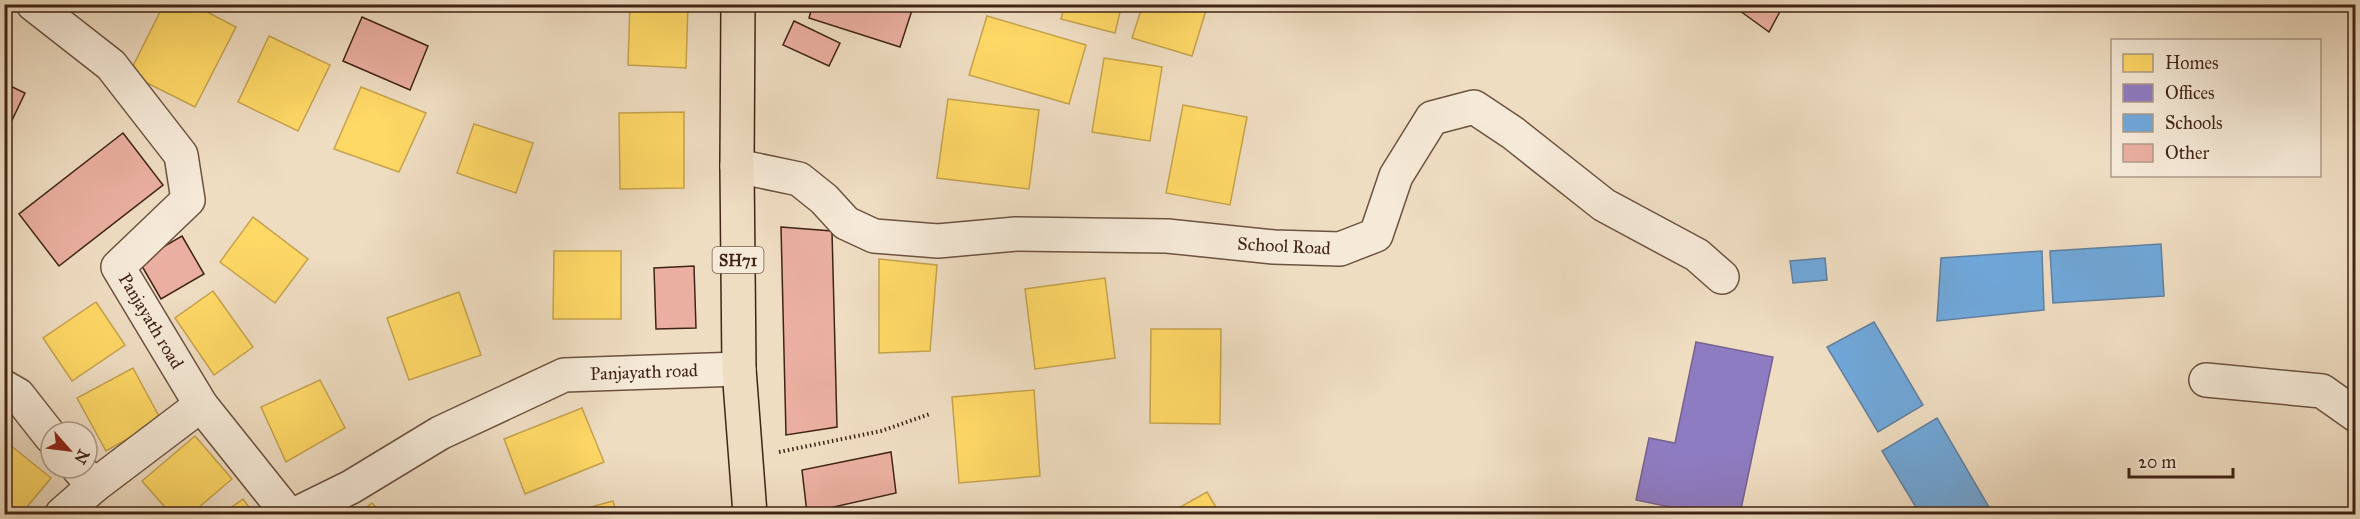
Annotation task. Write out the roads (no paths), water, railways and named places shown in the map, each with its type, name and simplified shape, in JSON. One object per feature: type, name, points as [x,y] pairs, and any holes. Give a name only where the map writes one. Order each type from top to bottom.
[{"type":"main road","name":"SH71","points":[[738,4],[739,369],[750,514]]},
{"type":"street","name":"Panjayath road","points":[[33,4],[111,65],[181,154],[188,200],[118,267],[201,405],[288,514]]},
{"type":"street","name":"School Road","points":[[737,166],[799,179],[824,199],[846,223],[874,236],[938,241],[1016,234],[1167,236],[1274,247],[1340,249],[1376,235],[1396,176],[1432,118],[1474,107],[1514,133],[1604,205],[1697,255],[1722,277]]},
{"type":"street","name":"Panjayath road","points":[[296,514],[351,487],[440,433],[564,375],[739,369]]},
{"type":"street","points":[[2206,380],[2322,391],[2355,415]]},
{"type":"street","points":[[4,387],[18,395],[39,422]]},
{"type":"street","points":[[99,469],[201,405]]},
{"type":"street","points":[[62,514],[84,480]]}]
